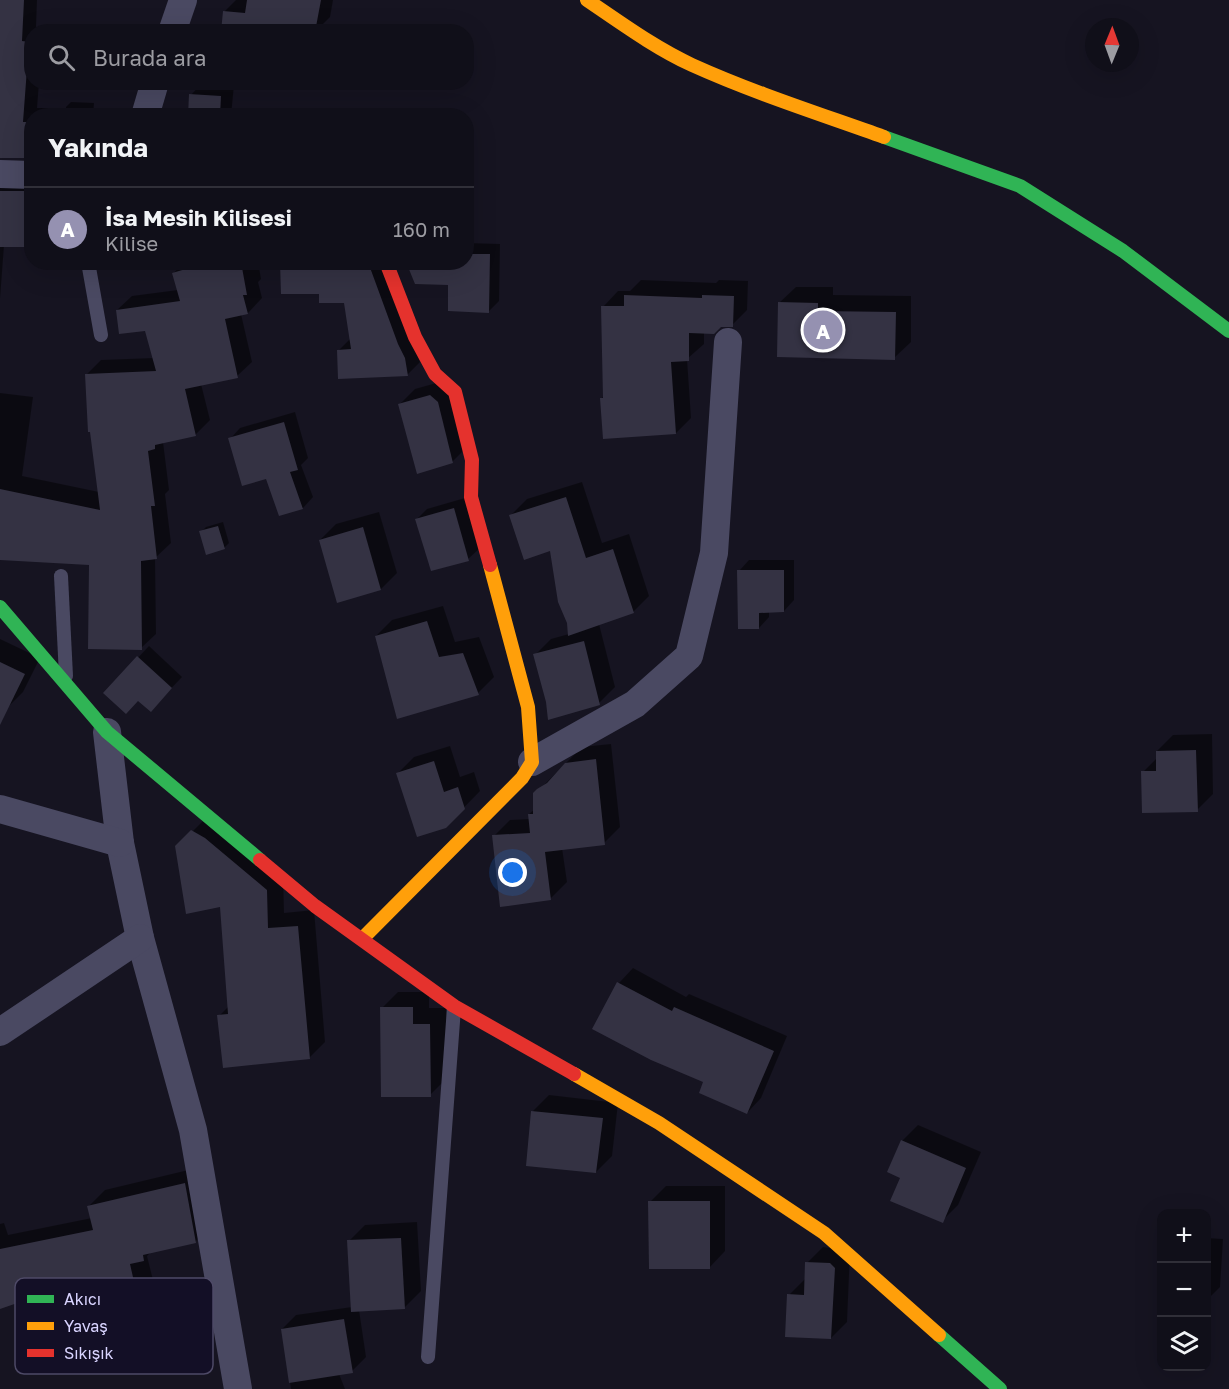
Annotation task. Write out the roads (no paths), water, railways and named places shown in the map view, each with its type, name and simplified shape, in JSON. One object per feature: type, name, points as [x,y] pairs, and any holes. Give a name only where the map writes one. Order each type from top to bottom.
[{"type":"street","points":[[175,24],[183,0]]},
{"type":"street","points":[[587,0],[637,34],[690,63],[748,88],[1020,186],[1124,251],[1229,331]]},
{"type":"street","points":[[147,108],[153,90]]},
{"type":"street","points":[[0,174],[24,175]]},
{"type":"street","points":[[389,270],[415,337],[435,374],[455,392],[472,460],[471,497],[528,707],[532,762]]},
{"type":"street","points":[[363,938],[522,778],[532,762],[635,704],[689,657],[714,553],[728,342]]},
{"type":"street","points":[[0,607],[107,732],[315,906],[363,938],[454,1006],[659,1124],[824,1233],[1000,1389]]},
{"type":"street","points":[[107,732],[120,843],[140,938],[193,1130],[238,1389]]},
{"type":"street","points":[[0,809],[120,843]]},
{"type":"street","points":[[0,1032],[140,938]]},
{"type":"lane","points":[[89,270],[101,335]]},
{"type":"lane","points":[[61,576],[66,684]]},
{"type":"lane","points":[[428,1357],[454,1006]]},
{"type":"place","name":"İsa Mesih Kilisesi","points":[[823,330]]}]
